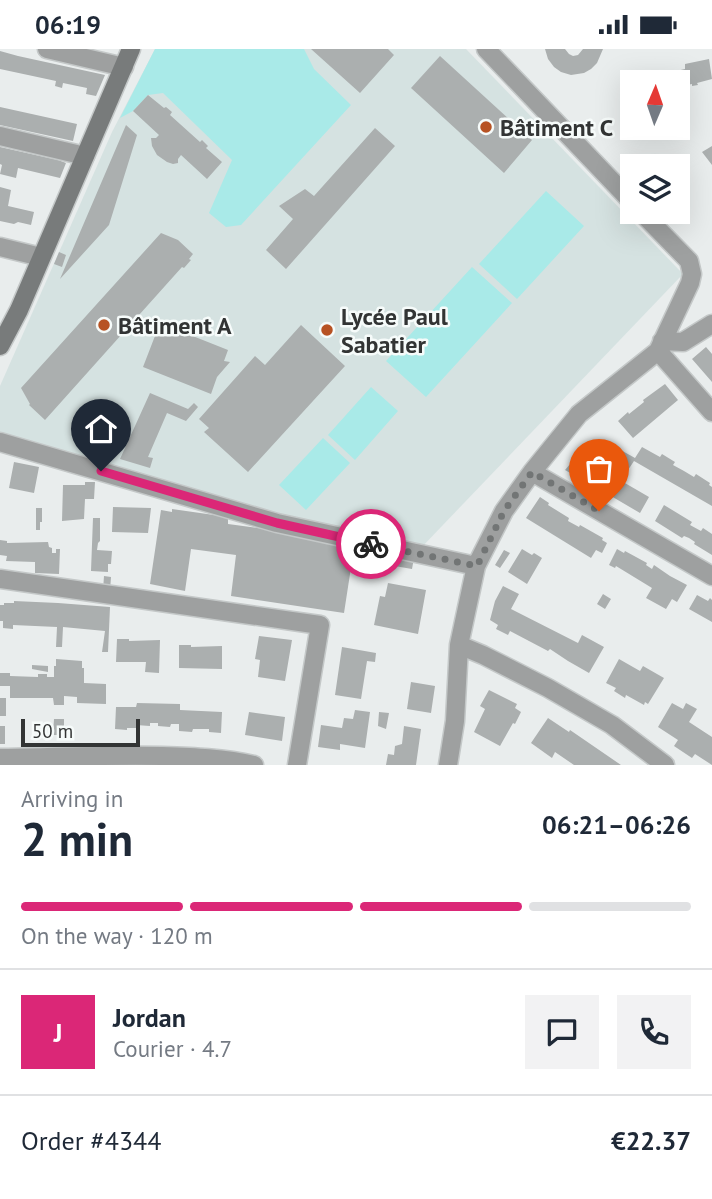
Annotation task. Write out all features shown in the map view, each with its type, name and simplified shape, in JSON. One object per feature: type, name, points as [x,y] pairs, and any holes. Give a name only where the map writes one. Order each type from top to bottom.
[{"type":"street","points":[[47,49],[124,67]]},
{"type":"street","points":[[0,346],[19,310],[131,49]]},
{"type":"street","points":[[486,49],[620,189]]},
{"type":"street","points":[[0,136],[85,156]]},
{"type":"street","points":[[447,765],[455,721],[458,645],[477,566],[504,511],[579,414],[660,346],[690,283],[692,274],[689,261],[653,224]]},
{"type":"street","points":[[0,247],[41,257]]},
{"type":"street","points":[[660,346],[683,342],[712,324]]},
{"type":"street","points":[[660,346],[712,412]]},
{"type":"street","points":[[0,442],[277,523],[477,566]]},
{"type":"street","points":[[532,472],[712,576]]},
{"type":"street","points":[[0,579],[320,625],[297,765]]},
{"type":"street","points":[[458,645],[548,688],[612,725],[665,765]]},
{"type":"street","points":[[0,758],[123,760],[186,757],[254,765]]},
{"type":"shaded area","name":"Lycée Paul Sabatier","points":[[155,49],[466,49],[620,209],[620,224],[635,224],[683,274],[420,549],[201,498],[0,436],[0,386],[112,132]]},
{"type":"shaded area","points":[[155,49],[304,49],[314,69],[351,105],[241,225],[226,227],[209,213],[232,160],[163,93],[148,95],[133,111],[120,118]]},
{"type":"shaded area","points":[[546,191],[584,226],[517,299],[479,264]]},
{"type":"shaded area","points":[[472,267],[512,303],[426,397],[386,361]]},
{"type":"shaded area","points":[[371,387],[398,411],[355,460],[328,435]]},
{"type":"shaded area","points":[[323,438],[350,463],[306,510],[279,485]]},
{"type":"building","points":[[311,49],[388,49],[394,55],[360,93]]},
{"type":"building","points":[[545,49],[565,49],[573,56],[583,49],[603,49],[591,69],[571,75],[554,67]]},
{"type":"building","points":[[0,51],[105,75],[96,96],[86,94],[87,88],[63,83],[62,88],[55,86],[56,81],[0,69]]},
{"type":"building","name":"Bâtiment C","points":[[440,56],[532,140],[504,173],[411,88]]},
{"type":"building","points":[[709,59],[712,79],[692,86],[690,70],[681,70],[685,69],[685,64]]},
{"type":"building","points":[[148,95],[172,112],[170,115],[200,142],[202,140],[208,146],[206,148],[222,162],[207,179],[181,155],[178,163],[173,164],[157,155],[151,138],[159,135],[133,111]]},
{"type":"building","points":[[0,107],[77,124],[73,141],[0,125]]},
{"type":"building","points":[[126,125],[137,135],[109,225],[60,279]]},
{"type":"building","points":[[375,128],[395,146],[286,269],[266,250],[293,219],[279,206],[305,189],[314,196]]},
{"type":"building","points":[[712,146],[712,165],[702,152]]},
{"type":"building","points":[[0,147],[66,163],[60,178],[18,168],[16,178],[0,174]]},
{"type":"building","points":[[0,187],[11,190],[8,206],[34,212],[31,225],[0,221]]},
{"type":"building","name":"Bâtiment A","points":[[161,233],[178,240],[193,254],[189,259],[191,260],[45,420],[29,405],[21,388]]},
{"type":"building","points":[[59,252],[66,255],[62,267],[54,264]]},
{"type":"building","points":[[160,323],[228,350],[224,361],[230,362],[217,377],[211,394],[143,367]]},
{"type":"building","points":[[301,325],[345,366],[248,472],[204,432],[209,428],[199,419],[255,356],[265,365]]},
{"type":"building","points":[[706,347],[712,354],[712,382],[692,359]]},
{"type":"building","points":[[665,384],[678,400],[633,438],[618,421]]},
{"type":"building","points":[[150,393],[188,409],[194,403],[198,407],[186,421],[167,413],[148,457],[153,458],[150,468],[120,459]]},
{"type":"building","points":[[610,444],[635,458],[642,447],[660,457],[662,454],[675,462],[673,465],[694,477],[696,474],[712,487],[712,506],[634,461],[628,470],[603,455]]},
{"type":"building","points":[[577,456],[608,474],[611,470],[617,473],[620,475],[618,479],[649,497],[640,513],[611,496],[613,494],[599,491],[565,470]]},
{"type":"building","points":[[14,462],[39,467],[34,493],[9,488]]},
{"type":"building","points":[[85,482],[95,482],[94,499],[85,499],[84,519],[62,521],[63,485],[85,485]]},
{"type":"building","points":[[540,497],[569,518],[568,521],[603,538],[607,543],[602,553],[596,550],[591,558],[526,518]]},
{"type":"building","points":[[664,505],[692,522],[690,525],[701,531],[703,528],[712,534],[712,555],[689,538],[682,538],[655,521]]},
{"type":"building","points":[[113,507],[151,508],[148,533],[112,532]]},
{"type":"building","points":[[36,508],[42,508],[40,530],[36,530]]},
{"type":"building","points":[[172,509],[228,517],[228,524],[265,527],[354,548],[344,613],[231,596],[236,555],[191,549],[185,591],[150,584],[161,510],[172,512]]},
{"type":"building","points":[[93,518],[100,518],[100,541],[97,550],[112,551],[108,572],[91,571]]},
{"type":"building","points":[[0,540],[7,543],[48,542],[52,553],[60,549],[59,574],[35,573],[35,562],[6,561],[7,556],[0,555]]},
{"type":"building","points":[[356,548],[414,558],[412,569],[354,559]]},
{"type":"building","points":[[522,549],[542,558],[527,584],[508,572]]},
{"type":"building","points":[[617,549],[647,563],[652,569],[654,565],[687,585],[677,602],[672,599],[666,609],[646,598],[652,588],[616,566],[615,568],[609,565]]},
{"type":"building","points":[[504,550],[510,553],[500,568],[495,565]]},
{"type":"building","points":[[104,576],[111,577],[110,591],[103,590]]},
{"type":"building","points":[[388,583],[426,590],[418,634],[374,625],[380,596],[385,597]]},
{"type":"building","points":[[503,586],[519,594],[511,609],[578,643],[582,635],[604,647],[589,673],[550,649],[548,651],[510,631],[508,635],[496,629],[498,625],[490,620],[495,601]]},
{"type":"building","points":[[603,594],[611,599],[605,609],[597,604]]},
{"type":"building","points":[[697,595],[708,601],[710,598],[712,600],[712,622],[689,609]]},
{"type":"building","points":[[14,601],[110,607],[108,652],[102,652],[105,631],[63,627],[62,647],[56,647],[57,627],[13,625],[13,629],[3,628],[0,605]]},
{"type":"building","points":[[259,636],[292,640],[285,681],[258,677],[260,660],[255,659]]},
{"type":"building","points":[[117,639],[160,640],[159,673],[145,672],[146,662],[116,662]]},
{"type":"building","points":[[179,645],[222,646],[222,669],[179,668]]},
{"type":"building","points":[[342,647],[376,653],[375,662],[367,661],[361,699],[335,695]]},
{"type":"building","points":[[56,659],[82,661],[84,683],[106,684],[106,704],[77,703],[77,697],[64,696],[64,705],[54,705],[53,698],[10,698],[10,686],[0,686],[0,673],[38,677],[38,674],[47,674],[47,677],[54,677]]},
{"type":"building","points":[[619,659],[640,671],[643,666],[664,678],[648,704],[645,702],[644,705],[626,695],[625,698],[614,691],[616,688],[606,683]]},
{"type":"building","points":[[32,665],[48,666],[48,672],[32,669]]},
{"type":"building","points":[[411,682],[435,686],[431,713],[407,709]]},
{"type":"building","points":[[489,690],[517,704],[515,708],[521,712],[500,746],[474,732],[485,709],[480,706]]},
{"type":"building","points":[[0,698],[6,698],[6,716],[0,716]]},
{"type":"building","points":[[137,703],[180,704],[180,710],[222,712],[221,733],[209,732],[209,729],[179,731],[179,724],[171,724],[170,727],[158,726],[158,723],[150,723],[150,726],[136,725],[136,728],[127,730],[115,729],[116,707],[136,707]]},
{"type":"building","points":[[672,703],[683,709],[686,703],[697,709],[689,722],[712,737],[712,765],[695,754],[692,758],[674,746],[678,740],[658,727]]},
{"type":"building","points":[[355,710],[370,712],[365,748],[340,744],[340,750],[318,747],[321,725],[342,728],[344,718],[353,719]]},
{"type":"building","points":[[249,712],[285,717],[282,741],[245,735]]},
{"type":"building","points":[[379,712],[389,713],[386,729],[378,726]]},
{"type":"building","points":[[548,718],[621,765],[574,765],[555,752],[552,758],[531,743]]},
{"type":"building","points":[[54,719],[64,719],[64,735],[53,735]]},
{"type":"building","points":[[0,726],[5,726],[5,744],[0,744]]},
{"type":"building","points":[[404,726],[421,729],[416,765],[386,765],[388,754],[394,755],[395,746],[402,744]]},
{"type":"way so far","points":[[371,544],[477,566],[504,511],[532,472],[599,511]]},
{"type":"place","name":"Bâtiment C","points":[[486,127]]},
{"type":"place","name":"Bâtiment A","points":[[104,325]]},
{"type":"place","name":"Lycée Paul Sabatier","points":[[327,330]]},
{"type":"route","points":[[101,471],[277,523],[371,544]]}]
